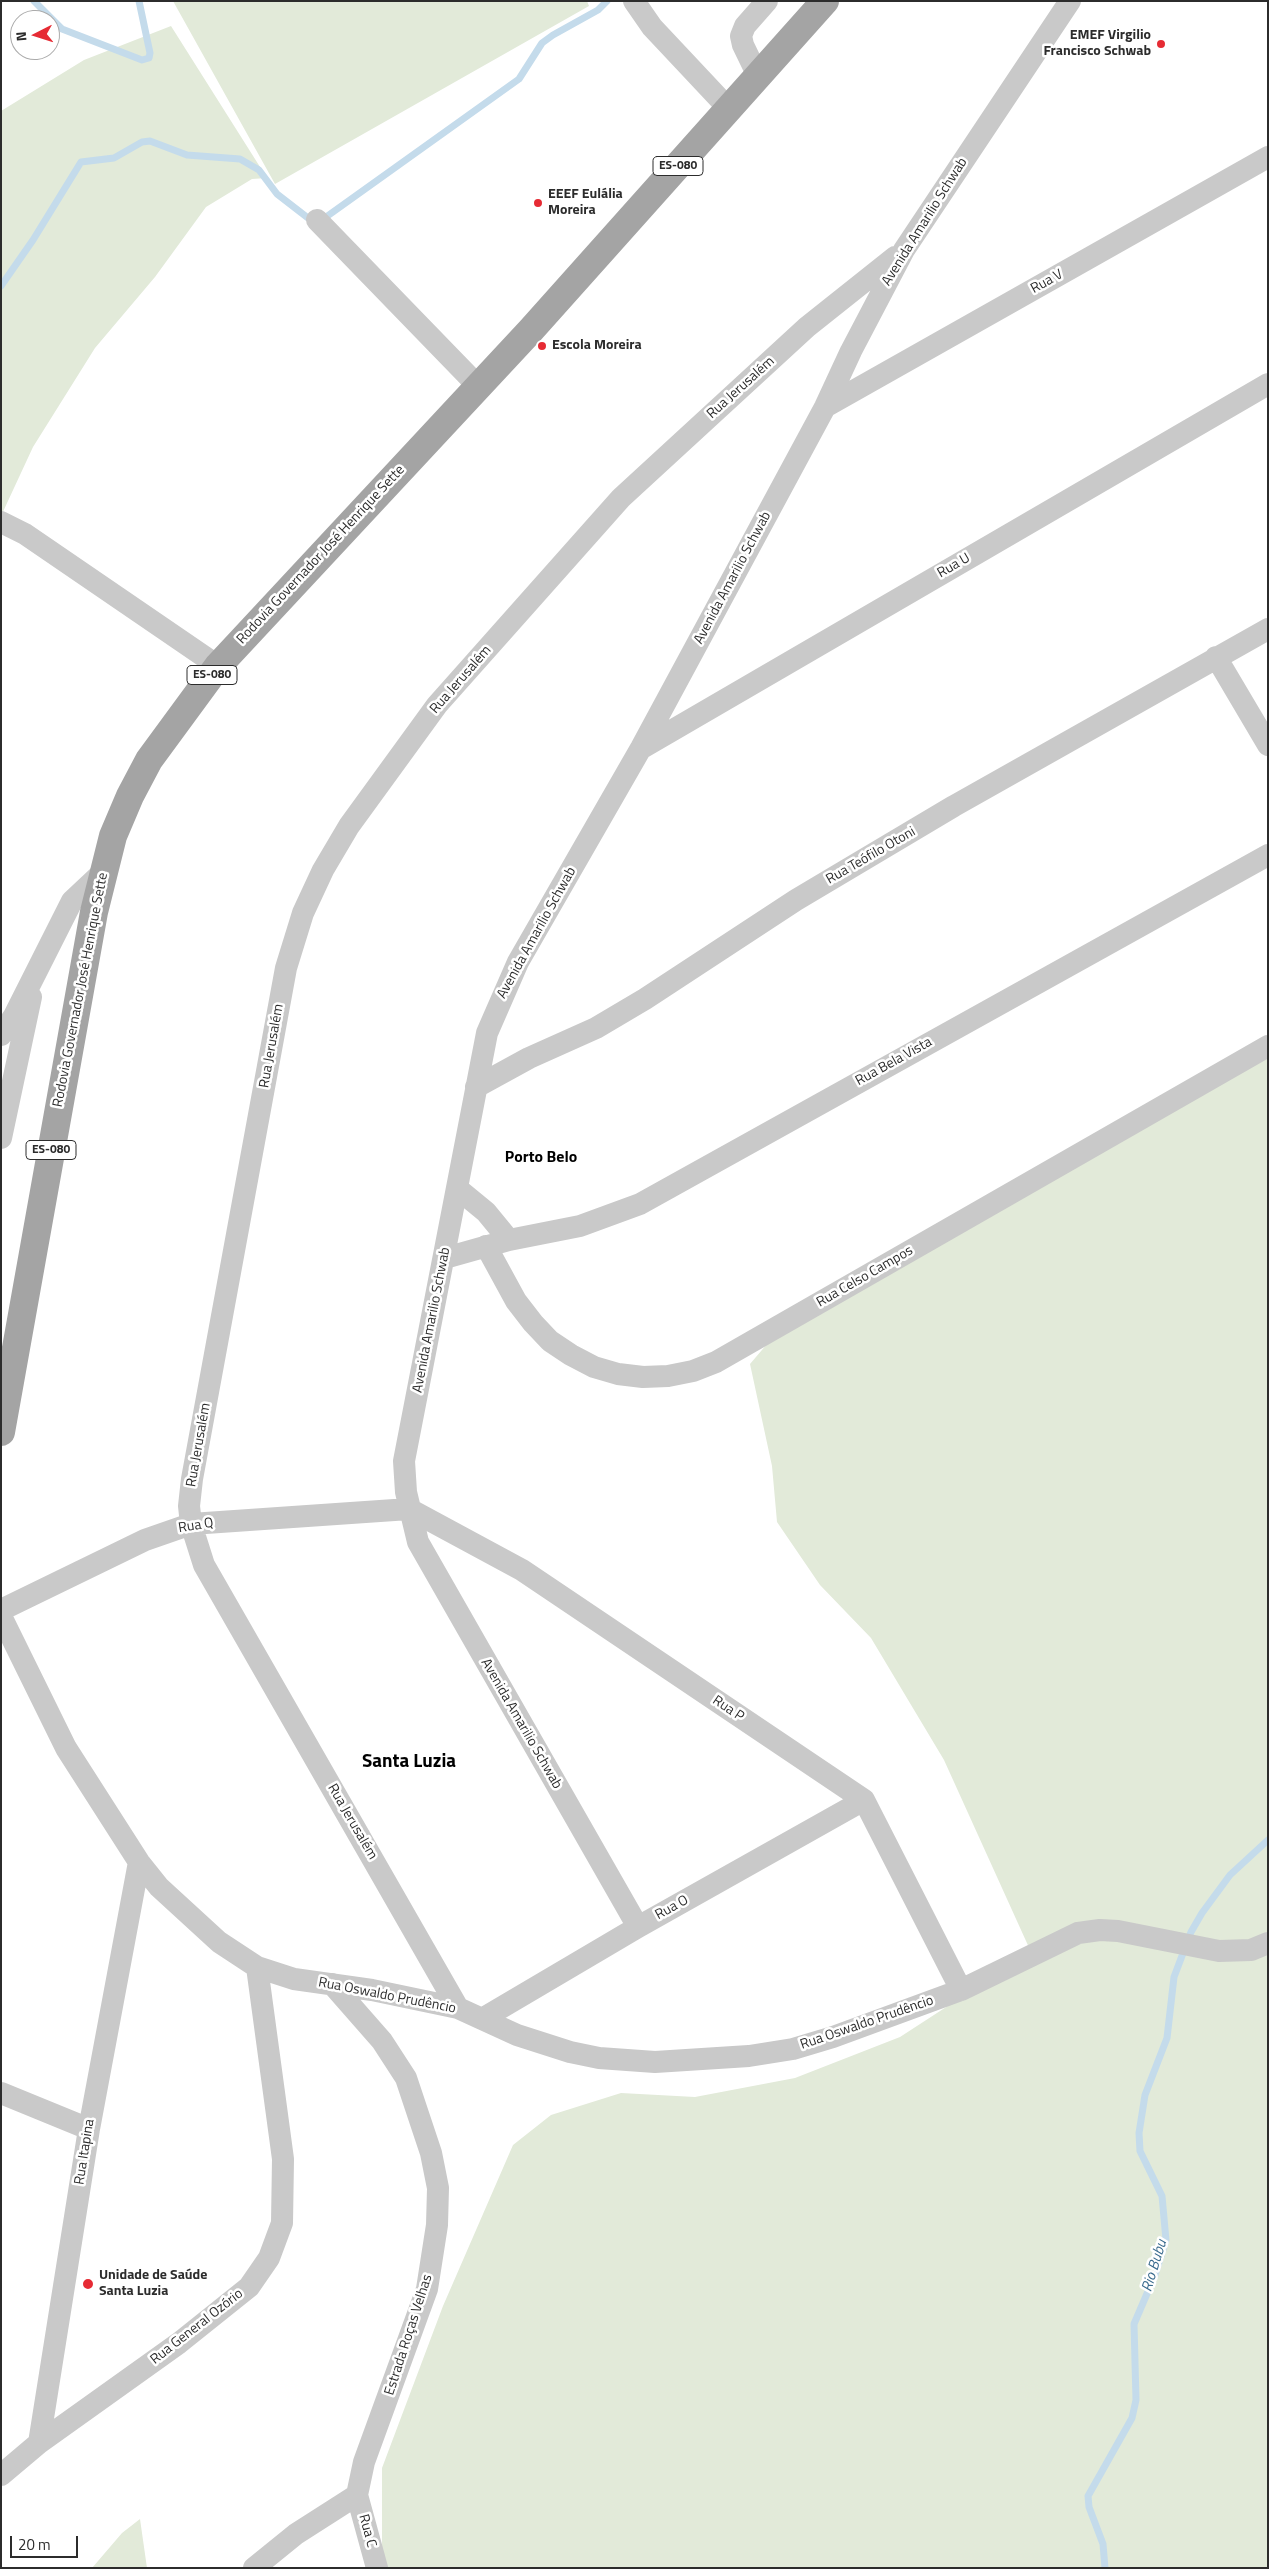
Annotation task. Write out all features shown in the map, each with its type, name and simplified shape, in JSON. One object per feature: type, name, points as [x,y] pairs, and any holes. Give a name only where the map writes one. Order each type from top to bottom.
[{"type":"main road","name":"Rodovia Governador José Henrique Sette","points":[[1,1432],[94,912],[116,828],[149,760],[218,666],[478,386],[729,109],[818,3]]},
{"type":"street","points":[[634,1],[652,27],[729,109]]},
{"type":"street","points":[[758,76],[743,45],[741,36],[745,26],[767,1]]},
{"type":"street","name":"Avenida Amarilio Schwab","points":[[638,1927],[418,1542],[409,1509],[404,1461],[445,1258],[487,1033],[518,962],[641,748],[825,407],[862,329],[904,250],[1070,1]]},
{"type":"street","name":"Rua V","points":[[825,407],[1268,157]]},
{"type":"street","points":[[317,220],[478,386]]},
{"type":"street","name":"Rua Jerusalém","points":[[458,2008],[204,1565],[191,1524],[189,1506],[192,1479],[286,968],[303,913],[323,870],[349,826],[437,705],[621,498],[807,327],[904,250]]},
{"type":"street","name":"Rua U","points":[[641,748],[1268,384]]},
{"type":"street","points":[[1,522],[25,534],[218,666]]},
{"type":"street","name":"Rua Teófilo Otoni","points":[[476,1087],[529,1058],[604,1023],[645,999],[796,900],[1216,657],[1268,629]]},
{"type":"street","points":[[1216,657],[1268,745]]},
{"type":"street","name":"Rua Bela Vista","points":[[445,1258],[509,1240],[580,1226],[640,1204],[1268,854]]},
{"type":"street","points":[[1,1035],[72,901],[105,870]]},
{"type":"street","points":[[1,1138],[37,970]]},
{"type":"street","name":"Rua Celso Campos","points":[[486,1246],[516,1301],[527,1316],[550,1341],[571,1356],[594,1367],[626,1375],[668,1376],[693,1371],[716,1362],[1268,1046]]},
{"type":"street","points":[[458,1189],[486,1212],[509,1240]]},
{"type":"street","name":"Rua Q","points":[[1,1610],[145,1540],[191,1524],[409,1509]]},
{"type":"street","name":"Rua P","points":[[409,1509],[522,1570],[864,1800],[961,1990]]},
{"type":"street","name":"Rua Oswaldo Prudêncio","points":[[1,1616],[66,1748],[139,1862],[159,1887],[204,1930],[257,1967],[294,1980],[332,1984],[458,2008],[546,2046],[599,2058],[655,2062],[749,2056],[792,2049],[833,2037],[961,1990],[1078,1932],[1118,1931],[1219,1951],[1251,1950],[1268,1943]]},
{"type":"street","name":"Rua O","points":[[482,2019],[638,1927],[864,1800]]},
{"type":"street","name":"Rua Itapina","points":[[39,2443],[89,2128],[139,1862]]},
{"type":"street","name":"Rua General Ozório","points":[[1,2475],[39,2443],[179,2343],[249,2287],[269,2258],[282,2223],[283,2159],[257,1967]]},
{"type":"street","name":"Estrada Roças Velhas","points":[[332,1984],[382,2041],[406,2078],[431,2153],[438,2188],[437,2225],[427,2288],[364,2462],[357,2495]]},
{"type":"street","points":[[1,2093],[89,2128]]},
{"type":"street","points":[[254,2568],[296,2534],[357,2495]]},
{"type":"street","name":"Rua C","points":[[357,2495],[377,2568]]},
{"type":"green space","points":[[173,1],[587,1],[589,6],[275,184]]},
{"type":"green space","points":[[171,26],[267,178],[252,179],[206,207],[155,277],[95,348],[33,447],[1,516],[1,111],[84,60]]},
{"type":"green space","points":[[1268,1054],[1268,2568],[382,2568],[382,2468],[443,2306],[513,2145],[551,2115],[621,2093],[695,2097],[795,2078],[900,2037],[1031,1952],[944,1760],[871,1638],[820,1585],[777,1522],[772,1466],[750,1364],[773,1337]]},
{"type":"green space","points":[[140,2519],[147,2568],[92,2568],[122,2533]]},
{"type":"waterway","points":[[34,1],[62,29],[142,60],[149,58],[150,53],[139,1]]},
{"type":"waterway","points":[[1,286],[33,240],[81,162],[114,158],[142,142],[150,141],[187,155],[240,159],[259,170],[277,194],[308,218],[326,217],[519,79],[542,43],[598,10],[607,1]]},
{"type":"waterway","name":"Rio Bubu","points":[[1105,2568],[1103,2544],[1089,2507],[1088,2496],[1132,2418],[1136,2400],[1134,2324],[1155,2275],[1166,2240],[1162,2196],[1140,2151],[1139,2133],[1145,2095],[1167,2038],[1174,1977],[1191,1932],[1202,1913],[1230,1875],[1268,1840]]},
{"type":"place","name":"EMEF Virgilio Francisco Schwab","points":[[1161,44]]},
{"type":"place","name":"EEEF Eulália Moreira","points":[[538,203]]},
{"type":"place","name":"Escola Moreira","points":[[542,346]]},
{"type":"place","name":"Unidade de Saúde Santa Luzia","points":[[88,2284]]},
{"type":"district","name":"Porto Belo","points":[[541,1158]]},
{"type":"district","name":"Santa Luzia","points":[[409,1762]]}]
